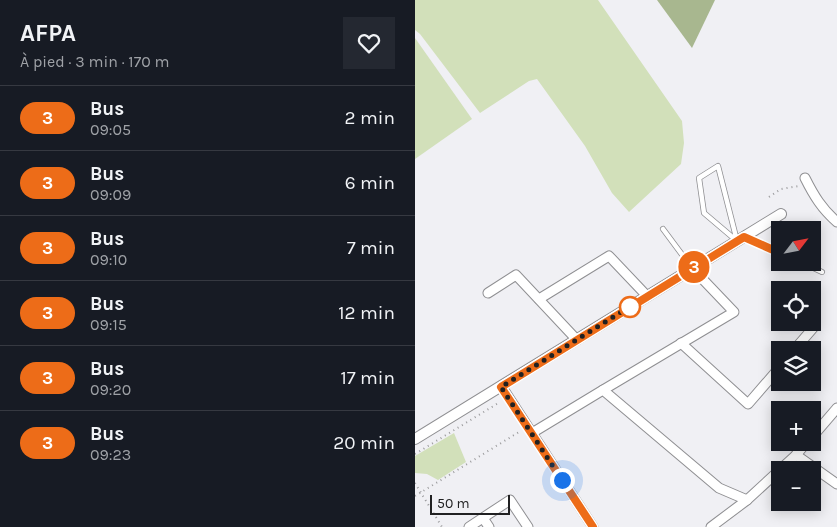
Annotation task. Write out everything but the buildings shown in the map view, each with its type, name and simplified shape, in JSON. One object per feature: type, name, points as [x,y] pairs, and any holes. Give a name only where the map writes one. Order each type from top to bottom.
[{"type":"street","points":[[805,178],[814,197],[823,209],[837,222]]},
{"type":"street","points":[[415,439],[781,214]]},
{"type":"street","points":[[539,299],[609,256],[647,296]]},
{"type":"street","points":[[530,430],[603,390],[734,312],[692,268]]},
{"type":"street","points":[[488,293],[516,275],[577,340]]},
{"type":"street","points":[[802,341],[811,331]]},
{"type":"street","points":[[681,344],[748,404],[771,377]]},
{"type":"street","points":[[501,387],[593,527]]},
{"type":"street","points":[[603,390],[719,488],[747,500]]},
{"type":"street","points":[[821,427],[837,408]]},
{"type":"street","points":[[711,527],[747,500],[800,451]]},
{"type":"street","points":[[797,455],[837,484]]},
{"type":"street","points":[[469,527],[510,500],[528,527]]},
{"type":"street","points":[[483,518],[489,527]]},
{"type":"lane","points":[[741,239],[718,166],[699,178],[704,213],[741,239],[771,250]]},
{"type":"lane","points":[[663,228],[692,268]]},
{"type":"path","points":[[769,197],[781,189],[791,187]]},
{"type":"path","points":[[415,454],[508,397]]},
{"type":"path","points":[[415,496],[530,430]]},
{"type":"path","points":[[415,483],[442,527]]},
{"type":"green space","points":[[415,0],[598,0],[682,121],[684,143],[681,164],[629,212],[612,193],[585,146],[537,79],[529,81],[480,113],[415,30]]},
{"type":"green space","points":[[657,0],[715,0],[692,48]]},
{"type":"green space","points":[[415,38],[472,119],[415,159]]},
{"type":"green space","points":[[454,433],[466,462],[438,480],[427,474],[415,473],[415,456]]},
{"type":"bus line","name":"3","points":[[593,527],[501,387],[744,237],[771,249]]},
{"type":"route","points":[[562,480],[501,387],[630,307]]}]
